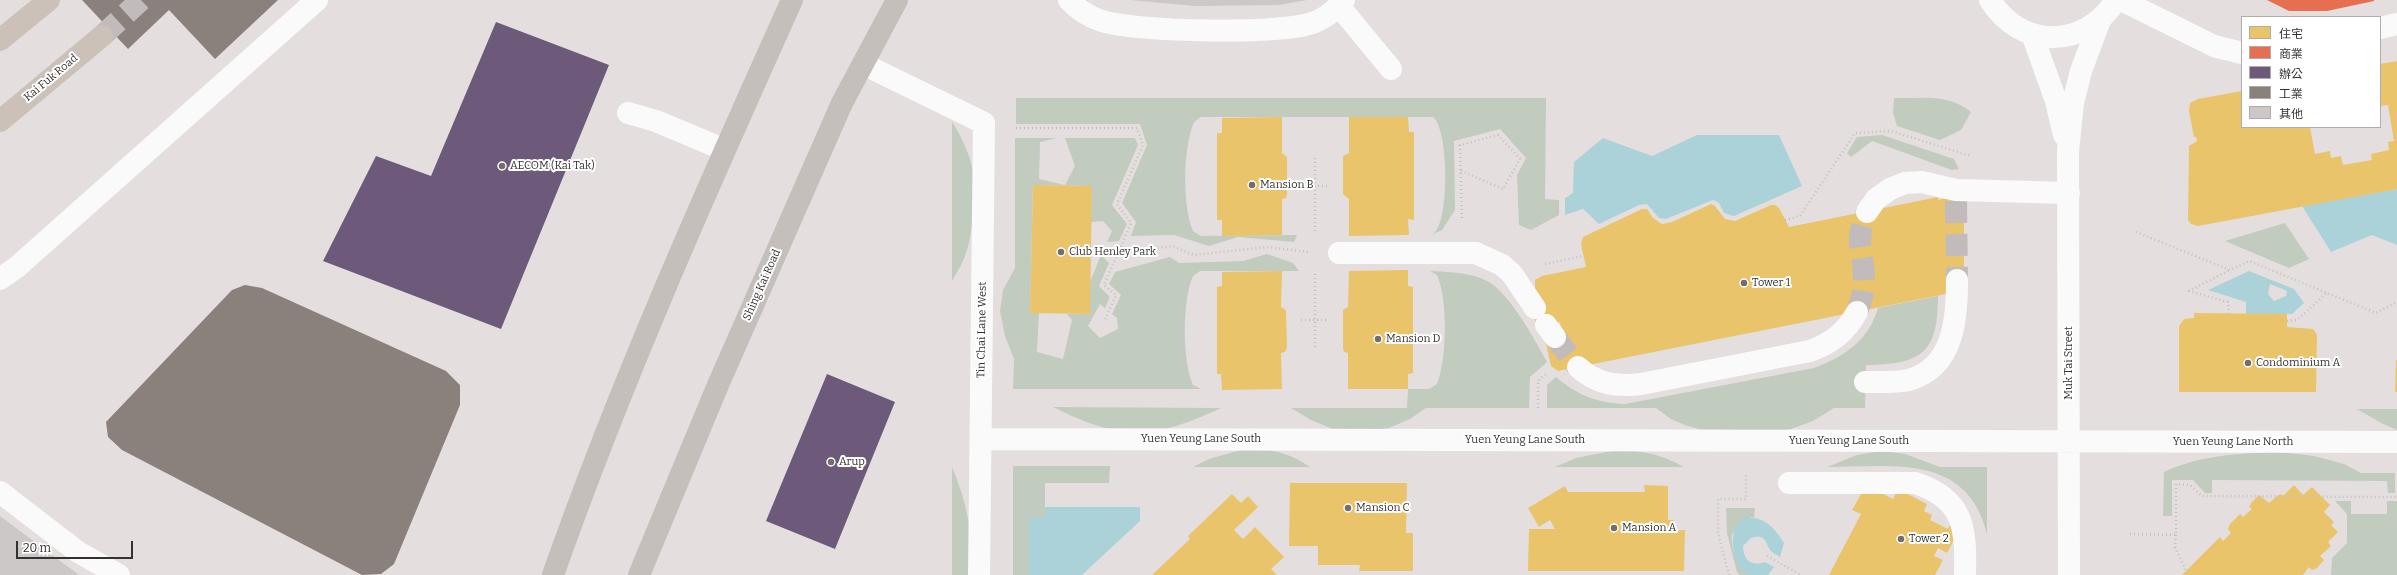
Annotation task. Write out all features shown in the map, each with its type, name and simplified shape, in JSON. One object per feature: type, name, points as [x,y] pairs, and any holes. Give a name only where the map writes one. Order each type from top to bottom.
[{"type":"highway","points":[[0,40],[49,0]]},
{"type":"highway","name":"Kai Fuk Road","points":[[0,121],[102,36]]},
{"type":"main road","points":[[553,575],[576,512],[684,243],[792,0]]},
{"type":"main road","name":"Shing Kai Road","points":[[639,575],[721,377],[842,102],[897,0]]},
{"type":"street","points":[[0,279],[17,267],[316,0]]},
{"type":"street","points":[[1069,0],[1088,14],[1103,21],[1149,27],[1194,30],[1280,29],[1302,26],[1316,22],[1341,3],[1391,69]]},
{"type":"street","name":"Muk Tai Street","points":[[1990,0],[2011,24],[2032,34],[2053,38],[2068,36],[2087,29],[2100,20],[2116,0]]},
{"type":"street","points":[[2121,0],[2214,46],[2241,53]]},
{"type":"street","name":"Muk Tai Street","points":[[2069,575],[2068,152],[2073,103],[2081,71],[2100,20]]},
{"type":"street","points":[[2381,28],[2397,24]]},
{"type":"street","name":"Muk Tai Street","points":[[2032,34],[2056,101],[2068,152]]},
{"type":"street","points":[[863,64],[984,122],[984,129]]},
{"type":"street","points":[[628,113],[656,121],[725,150]]},
{"type":"street","name":"Tin Chai Lane West","points":[[979,575],[984,129]]},
{"type":"street","points":[[1867,212],[1876,199],[1890,189],[1905,183],[1922,182],[1956,195],[2069,192]]},
{"type":"street","points":[[1339,253],[1464,252],[1490,258],[1502,265],[1512,274],[1545,323]]},
{"type":"street","points":[[1865,382],[1908,380],[1924,373],[1937,363],[1947,349],[1953,333],[1957,280]]},
{"type":"street","points":[[1578,367],[1593,378],[1608,384],[1625,386],[1810,351],[1825,345],[1839,336],[1851,324],[1858,312]]},
{"type":"street","name":"Yuen Yeung Lane South","points":[[981,439],[2069,442]]},
{"type":"street","name":"Yuen Yeung Lane North","points":[[2069,442],[2397,442]]},
{"type":"street","points":[[1789,484],[1915,483],[1931,488],[1946,498],[1957,510],[1963,525],[1966,542],[1965,575]]},
{"type":"street","points":[[0,492],[78,552],[119,575]]},
{"type":"path","points":[[984,129],[1137,128],[1143,145],[1117,204],[1132,222],[1104,285],[1116,295],[1104,322]]},
{"type":"path","points":[[1461,171],[1503,189],[1520,159],[1498,136],[1460,145],[1464,252]]},
{"type":"path","points":[[1302,186],[1328,186]]},
{"type":"path","points":[[2136,232],[2230,270]]},
{"type":"path","points":[[1118,254],[1172,246],[1194,255],[1267,246],[1294,252],[1339,253]]},
{"type":"path","points":[[2229,314],[2228,302],[2189,291],[2249,261],[2376,313],[2397,302]]},
{"type":"path","points":[[2287,321],[2298,320],[2327,293]]},
{"type":"path","points":[[1301,320],[1328,320]]},
{"type":"path","points":[[1538,440],[1538,381],[1550,370]]},
{"type":"path","points":[[1729,575],[1718,533],[1718,499],[1746,499],[1746,441]]},
{"type":"path","points":[[2188,575],[2175,547],[2176,484],[2190,485],[2202,496],[2397,497]]},
{"type":"path","points":[[2130,534],[2176,535]]},
{"type":"path","points":[[1767,556],[1801,575]]},
{"type":"shaded area","points":[[1016,98],[1546,98],[1545,199],[1559,200],[1559,215],[1531,230],[1519,225],[1517,175],[1526,158],[1500,129],[1454,141],[1455,210],[1442,230],[1433,234],[1439,227],[1445,196],[1445,157],[1438,125],[1433,117],[1201,117],[1194,122],[1190,133],[1186,161],[1185,176],[1187,207],[1189,220],[1193,231],[1201,236],[1297,235],[1294,242],[1238,237],[1209,246],[1174,235],[1131,236],[1136,222],[1122,203],[1147,145],[1140,124],[1016,124]]},
{"type":"shaded area","points":[[1894,98],[1943,99],[1962,106],[1971,112],[1961,130],[1940,140],[1897,126],[1893,113]]},
{"type":"shaded area","points":[[952,122],[961,138],[972,167],[974,210],[971,235],[968,245],[963,260],[952,281]]},
{"type":"shaded area","points":[[1882,135],[1954,159],[1959,169],[1952,170],[1872,141],[1851,157],[1847,153],[1857,137]]},
{"type":"shaded area","points":[[1015,138],[1057,138],[1040,142],[1039,179],[1065,185],[1075,166],[1065,138],[1135,138],[1138,145],[1112,205],[1127,224],[1119,241],[1107,242],[1112,231],[1103,221],[1091,222],[1092,186],[1033,185],[1030,313],[1039,313],[1037,352],[1063,359],[1072,320],[1067,314],[1090,314],[1090,282],[1101,255],[1109,263],[1099,286],[1110,297],[1105,308],[1100,304],[1088,326],[1100,338],[1118,329],[1117,318],[1112,314],[1121,295],[1109,284],[1115,272],[1170,257],[1179,263],[1243,261],[1267,254],[1293,263],[1299,271],[1200,271],[1193,276],[1189,287],[1185,315],[1185,346],[1189,374],[1193,385],[1201,389],[1013,389],[1014,359],[1005,336],[1000,311],[1003,290],[1015,268]]},
{"type":"shaded area","points":[[2285,223],[2309,259],[2289,268],[2225,241]]},
{"type":"shaded area","points":[[1430,271],[1459,273],[1487,281],[1504,295],[1521,317],[1547,362],[1530,377],[1529,408],[1426,408],[1410,419],[1389,428],[1372,431],[1335,430],[1311,420],[1291,408],[1407,408],[1408,389],[1429,389],[1437,384],[1443,360],[1445,330],[1441,286],[1437,275]]},
{"type":"shaded area","points":[[1938,296],[1937,316],[1934,331],[1930,343],[1923,352],[1913,358],[1900,362],[1866,365],[1865,408],[1834,408],[1813,421],[1791,429],[1768,433],[1709,432],[1671,419],[1656,408],[1547,408],[1547,385],[1556,377],[1572,389],[1588,397],[1605,402],[1625,404],[1814,368],[1845,353],[1854,346],[1868,329],[1878,308]]},
{"type":"shaded area","points":[[1053,407],[1221,408],[1197,419],[1175,426],[1155,431],[1137,432],[1118,431],[1098,426]]},
{"type":"shaded area","points":[[2357,409],[2397,409],[2397,430],[2383,424]]},
{"type":"shaded area","points":[[1248,448],[1287,455],[1310,467],[1193,467],[1209,459]]},
{"type":"shaded area","points":[[1617,450],[1636,451],[1660,456],[1684,467],[1555,467],[1576,458]]},
{"type":"shaded area","points":[[1882,451],[1905,454],[1940,467],[1987,467],[1987,534],[1977,508],[1963,489],[1945,477],[1924,470],[1901,467],[1827,467],[1857,455]]},
{"type":"shaded area","points":[[2280,452],[2314,456],[2344,464],[2361,473],[2395,473],[2395,493],[2388,493],[2387,481],[2212,480],[2212,493],[2205,493],[2193,480],[2172,480],[2172,516],[2163,516],[2164,472],[2178,466],[2206,458],[2236,454]]},
{"type":"shaded area","points":[[1013,466],[1110,466],[1109,483],[1045,483],[1045,517],[1029,518],[1029,575],[1013,575]]},
{"type":"shaded area","points":[[952,467],[962,493],[968,520],[972,561],[971,575],[952,575]]},
{"type":"shaded area","points":[[2335,501],[2351,501],[2351,514],[2387,514],[2387,501],[2397,501],[2397,575],[2331,575],[2332,558],[2347,543],[2347,514]]},
{"type":"shaded area","points":[[1726,508],[1755,508],[1754,518],[1751,517],[1732,534],[1732,544],[1735,556],[1744,572],[1748,575],[1740,575],[1737,572],[1727,533]]},
{"type":"water","points":[[1697,135],[1779,135],[1802,186],[1734,216],[1724,213],[1719,203],[1713,200],[1666,219],[1659,218],[1647,204],[1639,205],[1599,224],[1583,209],[1565,215],[1565,198],[1573,193],[1574,162],[1603,138],[1652,156]]},
{"type":"water","points":[[2397,189],[2397,245],[2372,235],[2331,252],[2302,206]]},
{"type":"water","points":[[2249,271],[2294,289],[2304,303],[2292,314],[2246,314],[2246,302],[2208,290]],"holes":[[[2270,284],[2287,291],[2286,296],[2274,301],[2268,294]]]},
{"type":"water","points":[[1045,507],[1140,507],[1140,521],[1082,575],[1029,575],[1029,517],[1045,517]]},
{"type":"water","points":[[1746,518],[1759,519],[1769,524],[1784,543],[1780,557],[1769,549],[1765,540],[1760,537],[1751,538],[1743,546],[1743,551],[1749,561],[1756,564],[1765,562],[1774,567],[1768,575],[1748,575],[1742,570],[1734,555],[1733,537],[1735,529],[1739,523]]},
{"type":"building: 住宅","points":[[2397,61],[2397,189],[2198,226],[2191,224],[2188,220],[2189,146],[2197,141],[2196,137],[2194,137],[2189,111],[2190,103],[2198,99],[2241,91],[2241,128],[2310,128],[2315,154],[2330,151],[2331,158],[2341,156],[2343,165],[2372,160],[2371,154],[2389,150],[2388,142],[2394,141],[2388,105],[2381,106],[2381,64]]},
{"type":"building: 住宅","name":"Mansion B","points":[[1282,117],[1282,153],[1287,157],[1287,194],[1286,198],[1282,199],[1282,235],[1222,236],[1222,220],[1217,220],[1217,133],[1222,133],[1222,118]]},
{"type":"building: 住宅","points":[[1349,117],[1408,117],[1409,132],[1414,132],[1414,220],[1408,219],[1409,235],[1349,236],[1349,199],[1343,194],[1343,156],[1349,153]]},
{"type":"building: 住宅","name":"Club Henley Park","points":[[1033,185],[1092,186],[1090,314],[1030,313]]},
{"type":"building: 住宅","name":"Tower 1","points":[[1938,197],[1938,200],[1946,198],[1956,201],[1959,209],[1964,210],[1964,278],[1956,292],[1558,371],[1551,366],[1545,339],[1562,336],[1560,322],[1544,326],[1535,321],[1535,280],[1542,276],[1586,267],[1581,244],[1583,237],[1642,209],[1647,209],[1653,218],[1662,224],[1672,222],[1711,204],[1715,206],[1725,219],[1735,221],[1771,205],[1775,205],[1779,208],[1789,227]]},
{"type":"building: 住宅","name":"Mansion D","points":[[1408,270],[1408,286],[1413,287],[1413,373],[1408,374],[1408,389],[1348,389],[1348,353],[1344,352],[1343,348],[1343,310],[1348,307],[1349,271]]},
{"type":"building: 住宅","points":[[1282,271],[1281,307],[1286,310],[1287,348],[1285,352],[1281,353],[1282,389],[1222,390],[1221,374],[1217,374],[1217,287],[1222,286],[1222,272]]},
{"type":"building: 住宅","name":"Condominium A","points":[[2194,313],[2287,314],[2287,327],[2313,329],[2317,335],[2316,392],[2179,392],[2179,326],[2184,319],[2194,318]]},
{"type":"building: 住宅","points":[[2396,360],[2397,392],[2395,392]]},
{"type":"building: 住宅","name":"Mansion C","points":[[1290,483],[1407,483],[1406,533],[1413,533],[1413,571],[1359,571],[1360,565],[1318,565],[1318,546],[1289,546]]},
{"type":"building: 住宅","name":"Mansion A","points":[[1644,485],[1668,486],[1668,520],[1674,520],[1674,530],[1685,530],[1684,571],[1528,571],[1529,529],[1555,529],[1550,520],[1539,527],[1528,508],[1565,486],[1568,492],[1645,492]]},
{"type":"building: 住宅","name":"Tower 2","points":[[1866,485],[1893,499],[1898,489],[1927,504],[1924,511],[1932,515],[1930,520],[1948,529],[1950,525],[1959,530],[1947,553],[1938,548],[1934,556],[1943,560],[1935,575],[1829,575],[1861,514],[1852,510]]},
{"type":"building: 住宅","points":[[2294,485],[2303,495],[2312,487],[2330,505],[2324,512],[2334,522],[2331,525],[2338,532],[2328,542],[2331,546],[2320,556],[2324,560],[2317,568],[2312,570],[2309,567],[2303,575],[2182,575],[2220,537],[2223,541],[2231,533],[2228,529],[2230,524],[2240,514],[2243,517],[2252,509],[2249,507],[2259,495],[2269,503],[2281,494],[2283,496]]},
{"type":"building: 住宅","points":[[1232,494],[1241,503],[1248,496],[1258,507],[1234,530],[1243,539],[1255,527],[1284,557],[1271,569],[1277,575],[1152,575],[1190,539],[1188,536]]},
{"type":"building: 商業","points":[[2267,0],[2374,1],[2327,11],[2289,11]]},
{"type":"building: 辦公","name":"AECOM (Kai Tak)","points":[[496,22],[609,65],[501,329],[323,261],[376,156],[431,176]]},
{"type":"building: 辦公","name":"Arup","points":[[827,374],[895,402],[835,549],[766,521]]},
{"type":"building: 工業","points":[[82,0],[278,0],[215,59],[169,10],[128,49]]},
{"type":"building: 工業","points":[[245,285],[262,288],[446,371],[460,385],[460,405],[394,564],[381,574],[362,575],[122,450],[108,437],[106,422],[232,290]]},
{"type":"building: 其他","points":[[1130,0],[1307,0],[1279,5],[1195,6]]},
{"type":"building: 其他","points":[[0,516],[79,575],[0,575]]},
{"type":"tunnel","points":[[102,36],[141,0]]},
{"type":"tunnel","points":[[1956,201],[1957,280]]},
{"type":"tunnel","points":[[1857,312],[1864,288],[1864,269],[1860,240],[1863,223],[1867,212]]},
{"type":"tunnel","points":[[1555,337],[1578,367]]},
{"type":"place","name":"AECOM (Kai Tak)","points":[[502,166]]},
{"type":"place","name":"Mansion B","points":[[1252,185]]},
{"type":"place","name":"Club Henley Park","points":[[1061,252]]},
{"type":"place","name":"Tower 1","points":[[1744,283]]},
{"type":"place","name":"Mansion D","points":[[1378,339]]},
{"type":"place","name":"Condominium A","points":[[2248,363]]},
{"type":"place","name":"Arup","points":[[831,462]]},
{"type":"place","name":"Mansion C","points":[[1348,508]]},
{"type":"place","name":"Mansion A","points":[[1614,528]]},
{"type":"place","name":"Tower 2","points":[[1901,539]]}]
